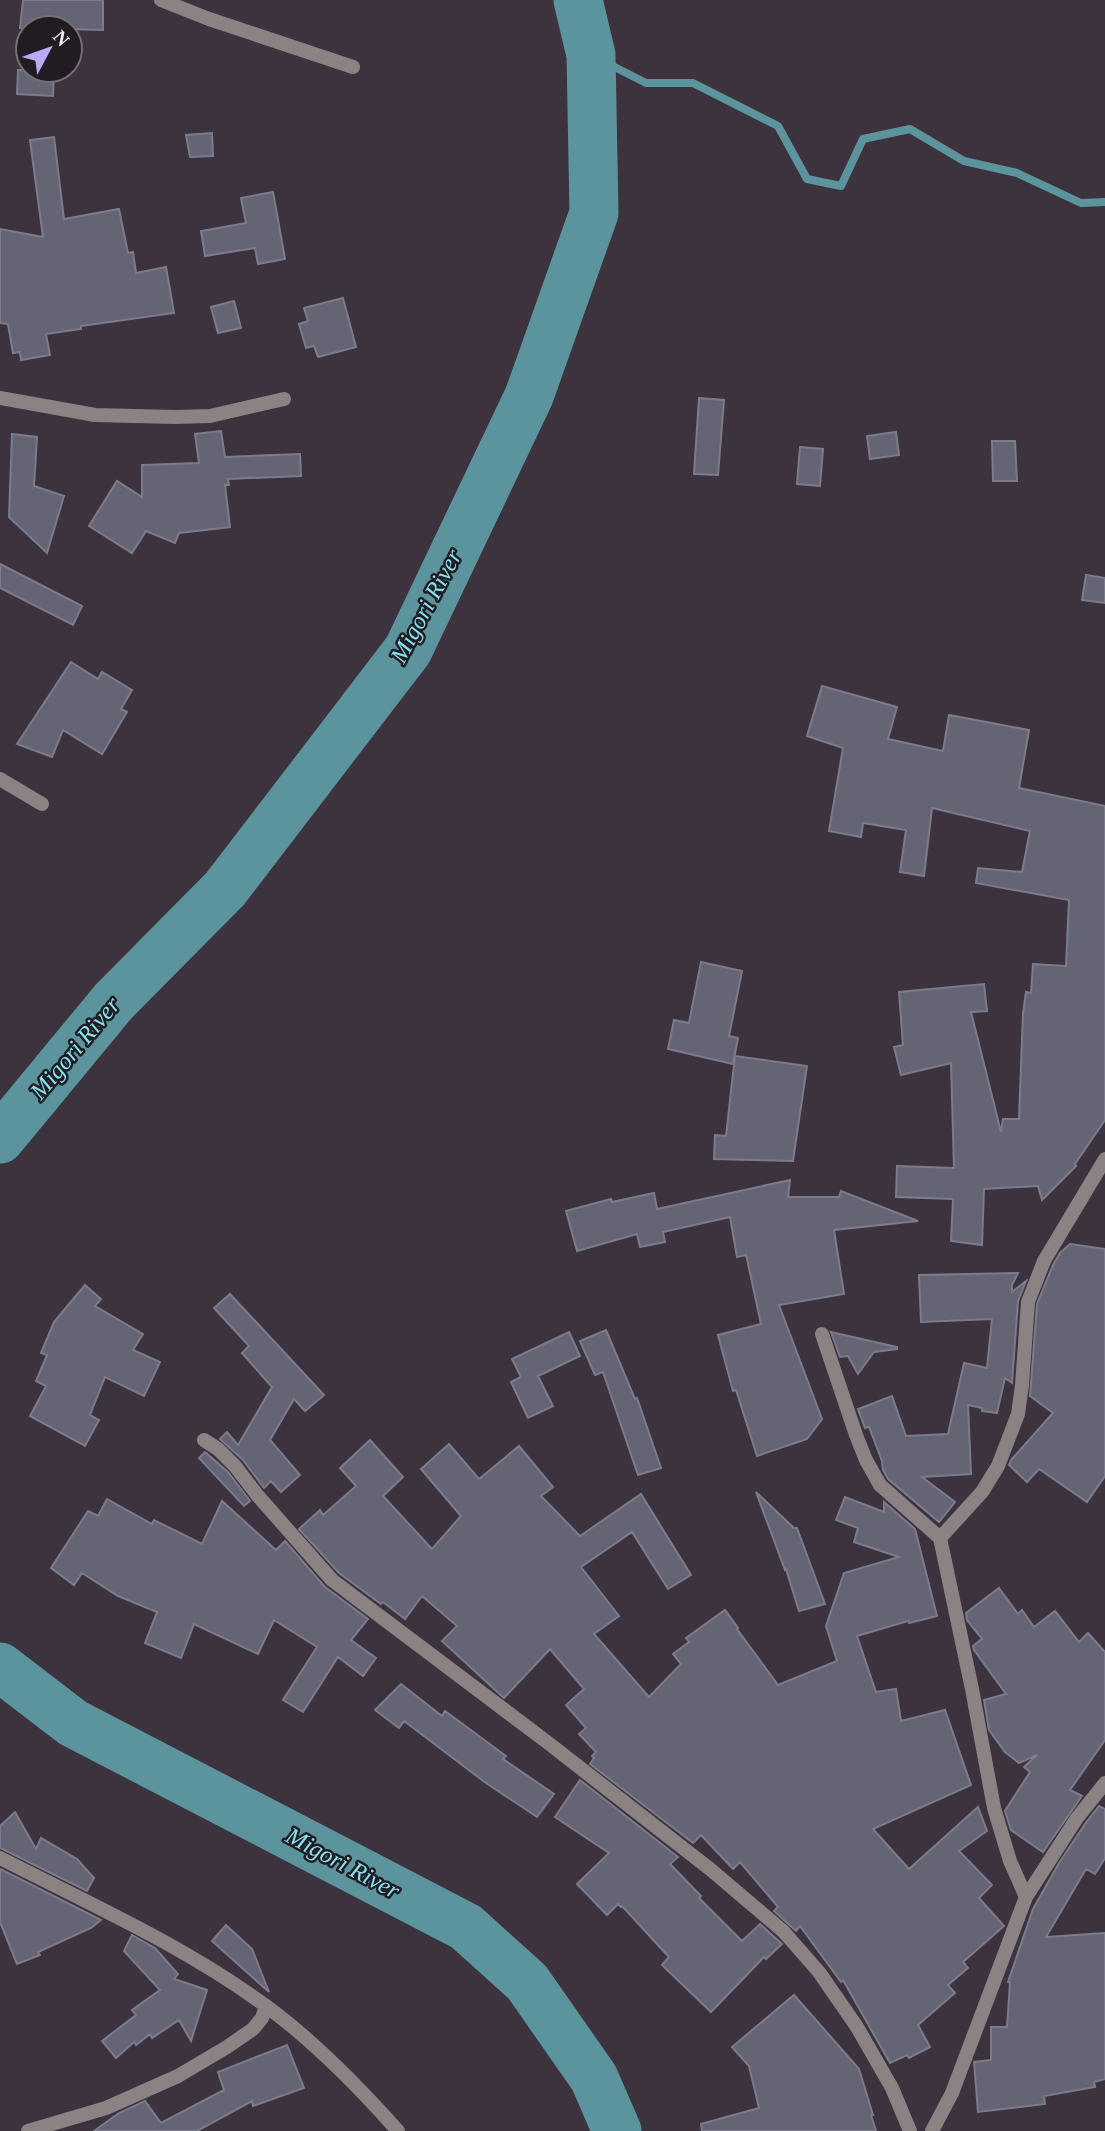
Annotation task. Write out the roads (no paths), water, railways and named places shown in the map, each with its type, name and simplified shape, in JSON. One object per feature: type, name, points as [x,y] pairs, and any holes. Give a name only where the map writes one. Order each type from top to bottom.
[{"type":"street","points":[[161,0],[209,19],[354,67]]},
{"type":"street","points":[[0,398],[95,415],[175,417],[210,416],[284,399]]},
{"type":"street","points":[[0,779],[42,804]]},
{"type":"street","points":[[940,1538],[982,1492],[998,1466],[1018,1414],[1023,1385],[1028,1301],[1044,1261],[1105,1159]]},
{"type":"street","points":[[822,1334],[856,1435],[880,1485],[940,1538],[994,1808],[1010,1861],[1026,1897]]},
{"type":"street","points":[[204,1440],[218,1449],[235,1466],[332,1580],[547,1742],[710,1869],[783,1931],[819,1972],[857,2027],[892,2088],[910,2131]]},
{"type":"street","points":[[932,2131],[952,2093],[1026,1897],[1077,1818],[1105,1783]]},
{"type":"street","points":[[0,1858],[124,1920],[198,1962],[266,2006],[326,2055],[398,2131]]},
{"type":"street","points":[[29,2131],[106,2108],[178,2076],[253,2029],[262,2018],[266,2006]]},
{"type":"waterway","name":"Migori River","points":[[0,1139],[114,1001],[225,889],[408,650],[529,396],[594,213],[591,55],[578,0]]},
{"type":"waterway","points":[[591,55],[646,83],[693,83],[778,126],[807,179],[841,186],[863,139],[910,129],[964,161],[1017,173],[1081,203],[1105,202]]},
{"type":"waterway","name":"Migori River","points":[[0,1667],[73,1723],[466,1927],[527,1982],[594,2078],[617,2131]]}]
